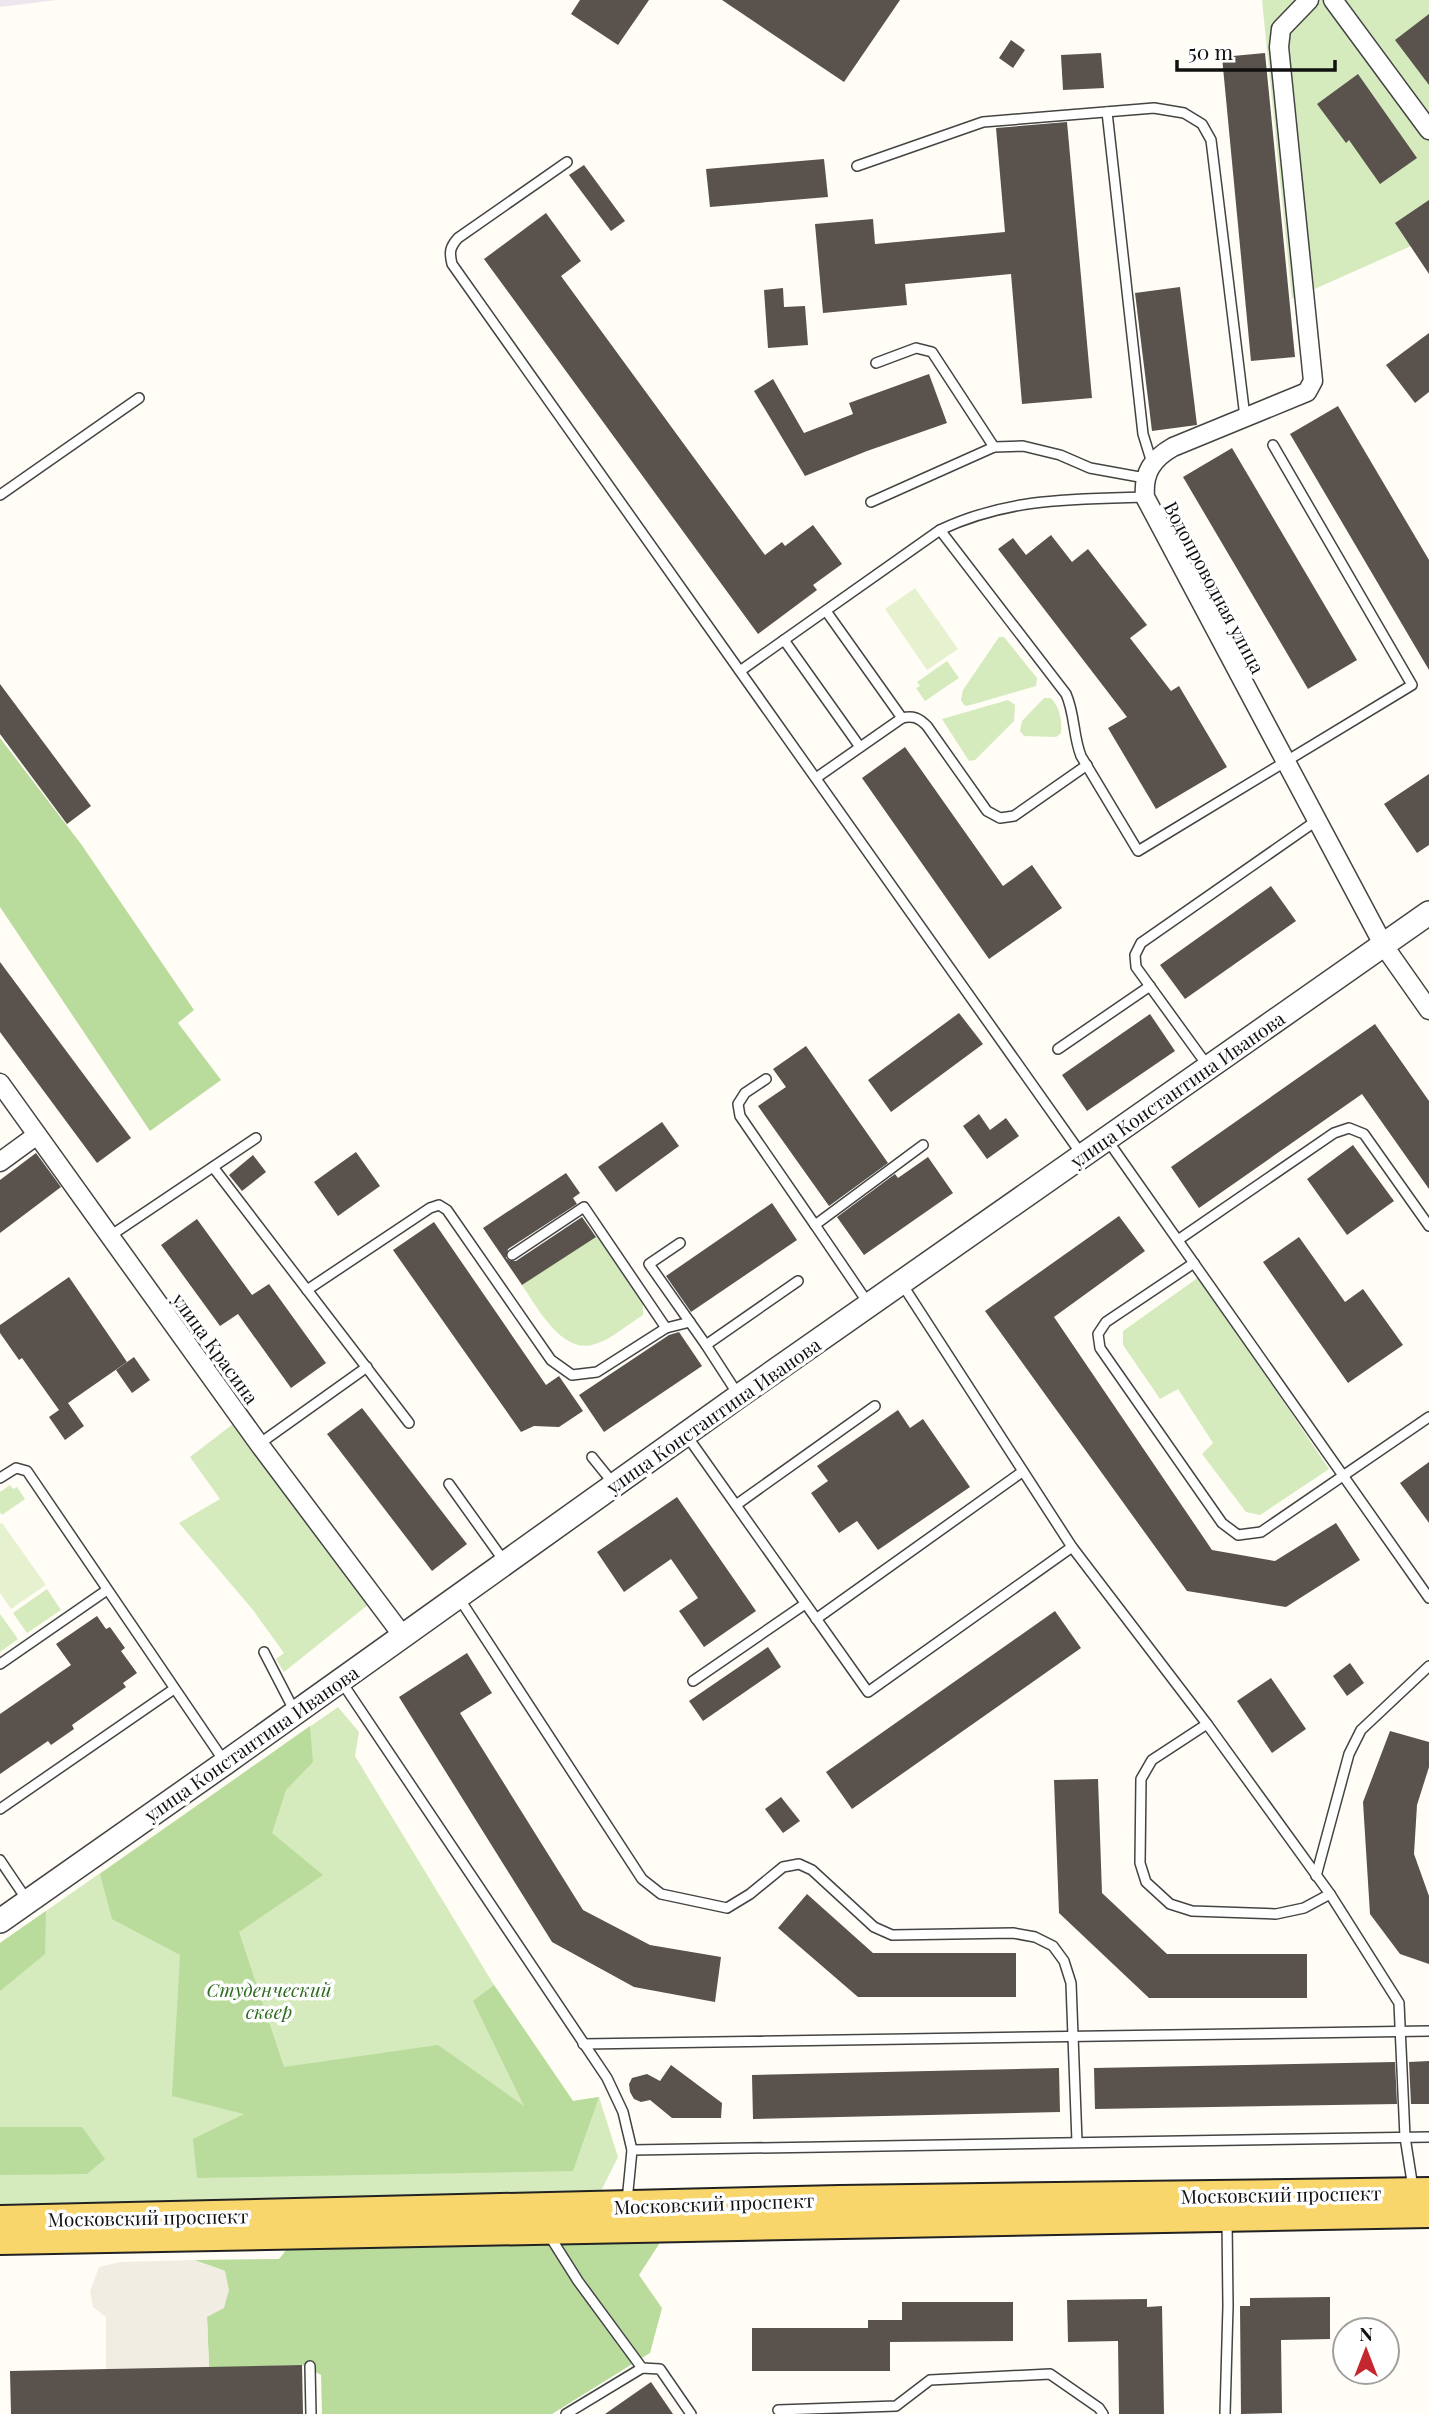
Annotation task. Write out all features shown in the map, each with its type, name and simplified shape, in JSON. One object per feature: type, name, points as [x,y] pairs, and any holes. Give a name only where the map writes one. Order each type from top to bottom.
[{"type":"main road","name":"Московский проспект","points":[[0,2220],[827,2200],[1424,2199]]},
{"type":"main road","name":"Московский проспект","points":[[0,2240],[1227,2218],[1424,2199]]},
{"type":"street","points":[[1148,470],[1161,454],[1173,447],[1307,392],[1313,381],[1279,47],[1282,29],[1309,0]]},
{"type":"street","points":[[1334,0],[1429,130]]},
{"type":"street","name":"Водопроводная улица","points":[[1148,470],[1145,498],[1384,946],[1429,1010]]},
{"type":"street","name":"улица Константина Иванова","points":[[2,1915],[28,1901],[225,1763],[739,1396],[1429,913]]},
{"type":"street","name":"улица Красина","points":[[0,1083],[259,1444],[402,1636]]},
{"type":"street","points":[[0,1162],[37,1135]]},
{"type":"lane","points":[[857,166],[983,122],[1154,108],[1184,113],[1202,124],[1211,140],[1245,417]]},
{"type":"lane","points":[[871,502],[994,447],[1023,446],[1060,455],[1090,468],[1148,470],[1107,112]]},
{"type":"lane","points":[[567,162],[457,238],[450,254],[452,264],[1082,1154]]},
{"type":"lane","points":[[876,363],[916,348],[932,352],[994,447]]},
{"type":"lane","points":[[0,495],[139,398]]},
{"type":"lane","points":[[940,530],[1066,694],[1072,707],[1076,743],[1138,851],[1412,685],[1273,445]]},
{"type":"lane","points":[[740,671],[940,530],[972,516],[1016,504],[1066,499],[1145,498]]},
{"type":"lane","points":[[826,611],[902,718]]},
{"type":"lane","points":[[784,640],[860,747]]},
{"type":"lane","points":[[816,778],[902,718],[909,716],[921,720],[987,811],[1000,818],[1014,816],[1087,765]]},
{"type":"lane","points":[[1208,1067],[1136,967],[1135,955],[1141,943],[1317,821]]},
{"type":"lane","points":[[1058,1049],[1150,986]]},
{"type":"lane","points":[[766,1079],[745,1094],[738,1104],[740,1116],[869,1305]]},
{"type":"lane","points":[[1178,1240],[1334,1133],[1349,1128],[1364,1134],[1429,1226]]},
{"type":"lane","points":[[1106,1137],[1429,1598]]},
{"type":"lane","points":[[110,1236],[256,1138]]},
{"type":"lane","points":[[815,1225],[923,1145]]},
{"type":"lane","points":[[213,1167],[409,1423]]},
{"type":"lane","points":[[307,1290],[430,1208],[439,1205],[447,1210],[551,1360],[572,1375],[597,1372],[666,1328],[690,1322]]},
{"type":"lane","points":[[512,1255],[584,1207],[666,1328]]},
{"type":"lane","points":[[680,1243],[649,1264],[739,1396]]},
{"type":"lane","points":[[1194,1263],[1106,1322],[1098,1334],[1100,1348],[1222,1523],[1238,1535],[1261,1532],[1429,1417]]},
{"type":"lane","points":[[706,1345],[798,1281]]},
{"type":"lane","points":[[901,1283],[1072,1547],[1207,1724],[1330,1894],[1399,2003],[1405,2137],[1411,2165],[1424,2199]]},
{"type":"lane","points":[[259,1444],[366,1367]]},
{"type":"lane","points":[[736,1505],[875,1406]]},
{"type":"lane","points":[[686,1435],[867,1692],[1072,1547]]},
{"type":"lane","points":[[592,1457],[614,1485]]},
{"type":"lane","points":[[0,1478],[16,1468],[27,1471],[225,1763]]},
{"type":"lane","points":[[816,1619],[1021,1472]]},
{"type":"lane","points":[[449,1484],[505,1563]]},
{"type":"lane","points":[[0,1664],[107,1590]]},
{"type":"lane","points":[[458,1596],[642,1879],[661,1894],[727,1908],[750,1894],[783,1867],[799,1864],[812,1870],[874,1927],[892,1935],[1013,1933],[1035,1937],[1054,1946],[1064,1961],[1072,1983],[1077,2142]]},
{"type":"lane","points":[[693,1681],[805,1604]]},
{"type":"lane","points":[[264,1652],[295,1712]]},
{"type":"lane","points":[[1316,1876],[1349,1754],[1361,1730],[1429,1666]]},
{"type":"lane","points":[[341,1679],[607,2078],[623,2112],[632,2150],[626,2206]]},
{"type":"lane","points":[[0,1808],[174,1689]]},
{"type":"lane","points":[[1207,1724],[1152,1760],[1141,1779],[1140,1863],[1146,1882],[1170,1905],[1192,1911],[1276,1914],[1304,1908],[1330,1894]]},
{"type":"lane","points":[[0,1860],[28,1901]]},
{"type":"lane","points":[[583,2044],[1429,2031]]},
{"type":"lane","points":[[632,2150],[1429,2137]]},
{"type":"lane","points":[[1225,2414],[1227,2218]]},
{"type":"lane","points":[[545,2229],[578,2281],[642,2368]]},
{"type":"lane","points":[[310,2365],[311,2414]]},
{"type":"lane","points":[[566,2414],[642,2368],[660,2369],[691,2414]]},
{"type":"lane","points":[[778,2410],[896,2406],[930,2380],[1050,2374],[1099,2408],[1103,2414]]},
{"type":"shaded area","points":[[0,0],[57,0],[0,7]]},
{"type":"shaded area","points":[[194,2260],[225,2271],[229,2290],[224,2308],[207,2317],[209,2368],[106,2369],[106,2317],[93,2307],[90,2292],[99,2267],[120,2262]]},
{"type":"green space","points":[[1262,0],[1429,0],[1429,238],[1292,299]]},
{"type":"green space","points":[[915,588],[958,649],[927,670],[885,609]]},
{"type":"green space","points":[[999,637],[1004,637],[1037,678],[1036,686],[964,705],[961,700],[963,690]]},
{"type":"green space","points":[[947,661],[959,678],[925,701],[916,688],[920,686],[917,682]]},
{"type":"green space","points":[[1044,698],[1051,698],[1056,706],[1061,719],[1061,733],[1056,737],[1024,736],[1020,731],[1022,721]]},
{"type":"green space","points":[[1008,700],[1015,705],[1014,721],[975,760],[969,761],[942,719]]},
{"type":"green space","points":[[0,738],[81,844],[194,1010],[178,1023],[221,1080],[150,1131],[0,907]]},
{"type":"green space","points":[[598,1235],[643,1299],[643,1315],[608,1339],[583,1346],[572,1343],[552,1327],[522,1285]]},
{"type":"green space","points":[[1199,1277],[1329,1469],[1260,1515],[1246,1512],[1202,1454],[1213,1443],[1178,1389],[1160,1399],[1123,1345],[1123,1331]]},
{"type":"green space","points":[[233,1424],[369,1604],[284,1672],[276,1659],[284,1653],[253,1610],[179,1523],[220,1499],[190,1457]]},
{"type":"green space","points":[[10,1485],[13,1489],[17,1487],[25,1499],[2,1515],[0,1492]]},
{"type":"green space","points":[[2,1523],[46,1585],[11,1609],[0,1593]]},
{"type":"green space","points":[[47,1589],[61,1610],[27,1633],[13,1613]]},
{"type":"green space","points":[[0,1614],[18,1639],[0,1652]]},
{"type":"green space","name":"Студенческий сквер","points":[[338,1707],[359,1732],[355,1756],[494,1985],[573,2101],[599,2097],[618,2157],[600,2193],[589,2197],[0,2204],[0,1943]]},
{"type":"green space","points":[[310,1726],[313,1762],[286,1790],[272,1833],[323,1875],[239,1932],[284,2067],[438,2045],[524,2106],[473,2001],[494,1985],[573,2101],[599,2097],[573,2171],[197,2178],[193,2139],[244,2114],[172,2096],[180,1955],[112,1919],[100,1874]]},
{"type":"green space","points":[[46,1911],[45,1954],[0,1991],[0,1943]]},
{"type":"green space","points":[[0,2127],[82,2127],[105,2159],[87,2174],[0,2175]]},
{"type":"green space","points":[[663,2238],[639,2275],[662,2308],[650,2353],[552,2414],[322,2414],[321,2375],[302,2365],[209,2368],[207,2317],[225,2271],[194,2260],[279,2259],[291,2244]]},
{"type":"building","points":[[580,0],[649,0],[618,45],[571,14]]},
{"type":"building","points":[[722,0],[900,0],[844,82]]},
{"type":"building","points":[[1429,14],[1429,85],[1395,40]]},
{"type":"building","points":[[1011,40],[1025,50],[1013,68],[999,58]]},
{"type":"building","points":[[1101,53],[1104,88],[1063,90],[1061,55]]},
{"type":"building","points":[[1265,53],[1295,357],[1251,361],[1222,57]]},
{"type":"building","points":[[1358,74],[1417,158],[1380,184],[1349,140],[1346,143],[1317,104]]},
{"type":"building","points":[[1067,122],[1092,398],[1022,404],[1011,274],[905,284],[907,305],[823,313],[815,224],[873,219],[875,244],[1005,232],[996,128]]},
{"type":"building","points":[[824,159],[828,197],[710,207],[706,169]]},
{"type":"building","points":[[584,165],[625,221],[611,231],[569,175]]},
{"type":"building","points":[[1429,200],[1429,274],[1395,223]]},
{"type":"building","points":[[546,213],[581,261],[561,276],[765,555],[782,542],[785,546],[813,525],[842,564],[813,585],[817,590],[758,634],[484,259]]},
{"type":"building","points":[[1180,287],[1197,425],[1152,431],[1135,293]]},
{"type":"building","points":[[783,288],[784,307],[805,306],[808,345],[768,348],[764,290]]},
{"type":"building","points":[[1429,333],[1429,392],[1415,403],[1386,365]]},
{"type":"building","points":[[929,374],[947,423],[805,476],[754,391],[773,379],[804,433],[853,414],[849,403]]},
{"type":"building","points":[[1338,406],[1429,560],[1429,670],[1290,434]]},
{"type":"building","points":[[1232,448],[1357,660],[1308,689],[1183,477]]},
{"type":"building","points":[[1051,535],[1072,562],[1088,549],[1147,625],[1130,638],[1171,691],[1179,686],[1227,767],[1156,809],[1108,728],[1127,717],[998,549],[1013,538],[1026,555]]},
{"type":"building","points":[[0,684],[91,806],[67,824],[0,734]]},
{"type":"building","points":[[905,747],[1003,886],[1032,865],[1062,908],[989,959],[862,778]]},
{"type":"building","points":[[1429,774],[1429,845],[1417,853],[1384,804]]},
{"type":"building","points":[[1271,886],[1296,921],[1185,999],[1160,965]]},
{"type":"building","points":[[0,962],[131,1138],[97,1163],[0,1032]]},
{"type":"building","points":[[959,1013],[983,1044],[891,1112],[868,1080]]},
{"type":"building","points":[[1150,1014],[1175,1051],[1087,1111],[1062,1075]]},
{"type":"building","points":[[1375,1024],[1429,1101],[1429,1189],[1362,1094],[1199,1208],[1171,1167]]},
{"type":"building","points":[[806,1046],[888,1163],[829,1206],[758,1106],[786,1087],[773,1069]]},
{"type":"building","points":[[979,1114],[990,1130],[1006,1118],[1019,1136],[987,1159],[963,1126]]},
{"type":"building","points":[[662,1122],[679,1146],[616,1192],[598,1167]]},
{"type":"building","points":[[1353,1145],[1394,1201],[1347,1235],[1307,1179]]},
{"type":"building","points":[[356,1152],[380,1186],[338,1216],[314,1182]]},
{"type":"building","points":[[36,1153],[61,1187],[0,1233],[0,1180]]},
{"type":"building","points":[[253,1155],[266,1172],[242,1191],[229,1175]]},
{"type":"building","points":[[928,1157],[953,1193],[864,1255],[837,1217],[895,1174],[898,1178]]},
{"type":"building","points":[[566,1173],[580,1193],[573,1198],[577,1204],[508,1249],[506,1258],[516,1261],[582,1217],[596,1237],[522,1285],[483,1228]]},
{"type":"building","points":[[772,1203],[797,1240],[691,1312],[666,1276]]},
{"type":"building","points":[[1119,1216],[1145,1251],[1054,1317],[1212,1550],[1275,1561],[1336,1523],[1360,1560],[1286,1607],[1187,1591],[985,1311]]},
{"type":"building","points":[[197,1219],[252,1295],[269,1284],[326,1363],[291,1388],[238,1314],[220,1326],[161,1245]]},
{"type":"building","points":[[434,1222],[546,1385],[559,1376],[583,1411],[559,1427],[534,1426],[521,1432],[393,1250]]},
{"type":"building","points":[[1299,1237],[1345,1302],[1363,1289],[1403,1345],[1348,1383],[1263,1262]]},
{"type":"building","points":[[69,1277],[127,1362],[68,1403],[84,1426],[65,1440],[49,1417],[59,1410],[22,1358],[19,1360],[0,1333],[0,1325]]},
{"type":"building","points":[[679,1332],[702,1366],[604,1432],[579,1395],[669,1335]]},
{"type":"building","points":[[134,1357],[150,1380],[132,1393],[116,1370]]},
{"type":"building","points":[[362,1408],[467,1544],[432,1571],[327,1434]]},
{"type":"building","points":[[898,1410],[910,1428],[923,1419],[970,1487],[878,1550],[857,1521],[839,1533],[811,1493],[828,1481],[817,1466]]},
{"type":"building","points":[[1429,1462],[1429,1523],[1400,1483]]},
{"type":"building","points":[[677,1497],[756,1611],[704,1647],[679,1611],[698,1598],[671,1559],[624,1592],[597,1552]]},
{"type":"building","points":[[1055,1611],[1081,1648],[852,1809],[826,1772]]},
{"type":"building","points":[[97,1616],[106,1629],[110,1627],[125,1648],[121,1651],[137,1673],[123,1683],[126,1687],[72,1725],[74,1729],[51,1745],[48,1741],[0,1774],[0,1714],[71,1665],[56,1644]]},
{"type":"building","points":[[768,1647],[781,1667],[703,1721],[689,1701]]},
{"type":"building","points":[[467,1653],[492,1693],[460,1713],[583,1910],[650,1945],[721,1957],[715,2002],[634,1987],[552,1942],[399,1697]]},
{"type":"building","points":[[1350,1663],[1364,1683],[1347,1696],[1333,1676]]},
{"type":"building","points":[[1271,1678],[1306,1729],[1272,1753],[1237,1701]]},
{"type":"building","points":[[1390,1731],[1429,1742],[1429,1767],[1417,1805],[1414,1854],[1429,1896],[1429,1964],[1400,1954],[1370,1914],[1363,1802]]},
{"type":"building","points":[[1098,1779],[1102,1893],[1167,1954],[1307,1954],[1307,1998],[1149,1998],[1059,1913],[1054,1780]]},
{"type":"building","points":[[781,1797],[800,1821],[783,1833],[765,1809]]},
{"type":"building","points":[[807,1894],[873,1953],[1016,1953],[1016,1997],[858,1997],[778,1928]]},
{"type":"building","points":[[1429,2061],[1429,2104],[1411,2104],[1409,2062]]},
{"type":"building","points":[[1395,2062],[1397,2104],[1095,2109],[1094,2068]]},
{"type":"building","points":[[671,2065],[722,2103],[721,2118],[672,2118],[650,2100],[641,2102],[634,2099],[629,2084],[632,2078],[647,2074],[660,2081]]},
{"type":"building","points":[[1059,2068],[1060,2112],[753,2119],[752,2075]]},
{"type":"building","points":[[1330,2297],[1330,2339],[1281,2340],[1282,2413],[1241,2414],[1240,2306],[1250,2306],[1250,2298]]},
{"type":"building","points":[[1147,2299],[1147,2307],[1162,2306],[1164,2414],[1119,2414],[1118,2341],[1068,2342],[1067,2300]]},
{"type":"building","points":[[902,2302],[1013,2302],[1013,2341],[890,2342],[890,2371],[752,2371],[752,2328],[868,2328],[868,2320],[902,2320]]},
{"type":"building","points":[[302,2365],[303,2414],[11,2414],[10,2371]]},
{"type":"building","points":[[651,2382],[673,2414],[605,2414]]}]
